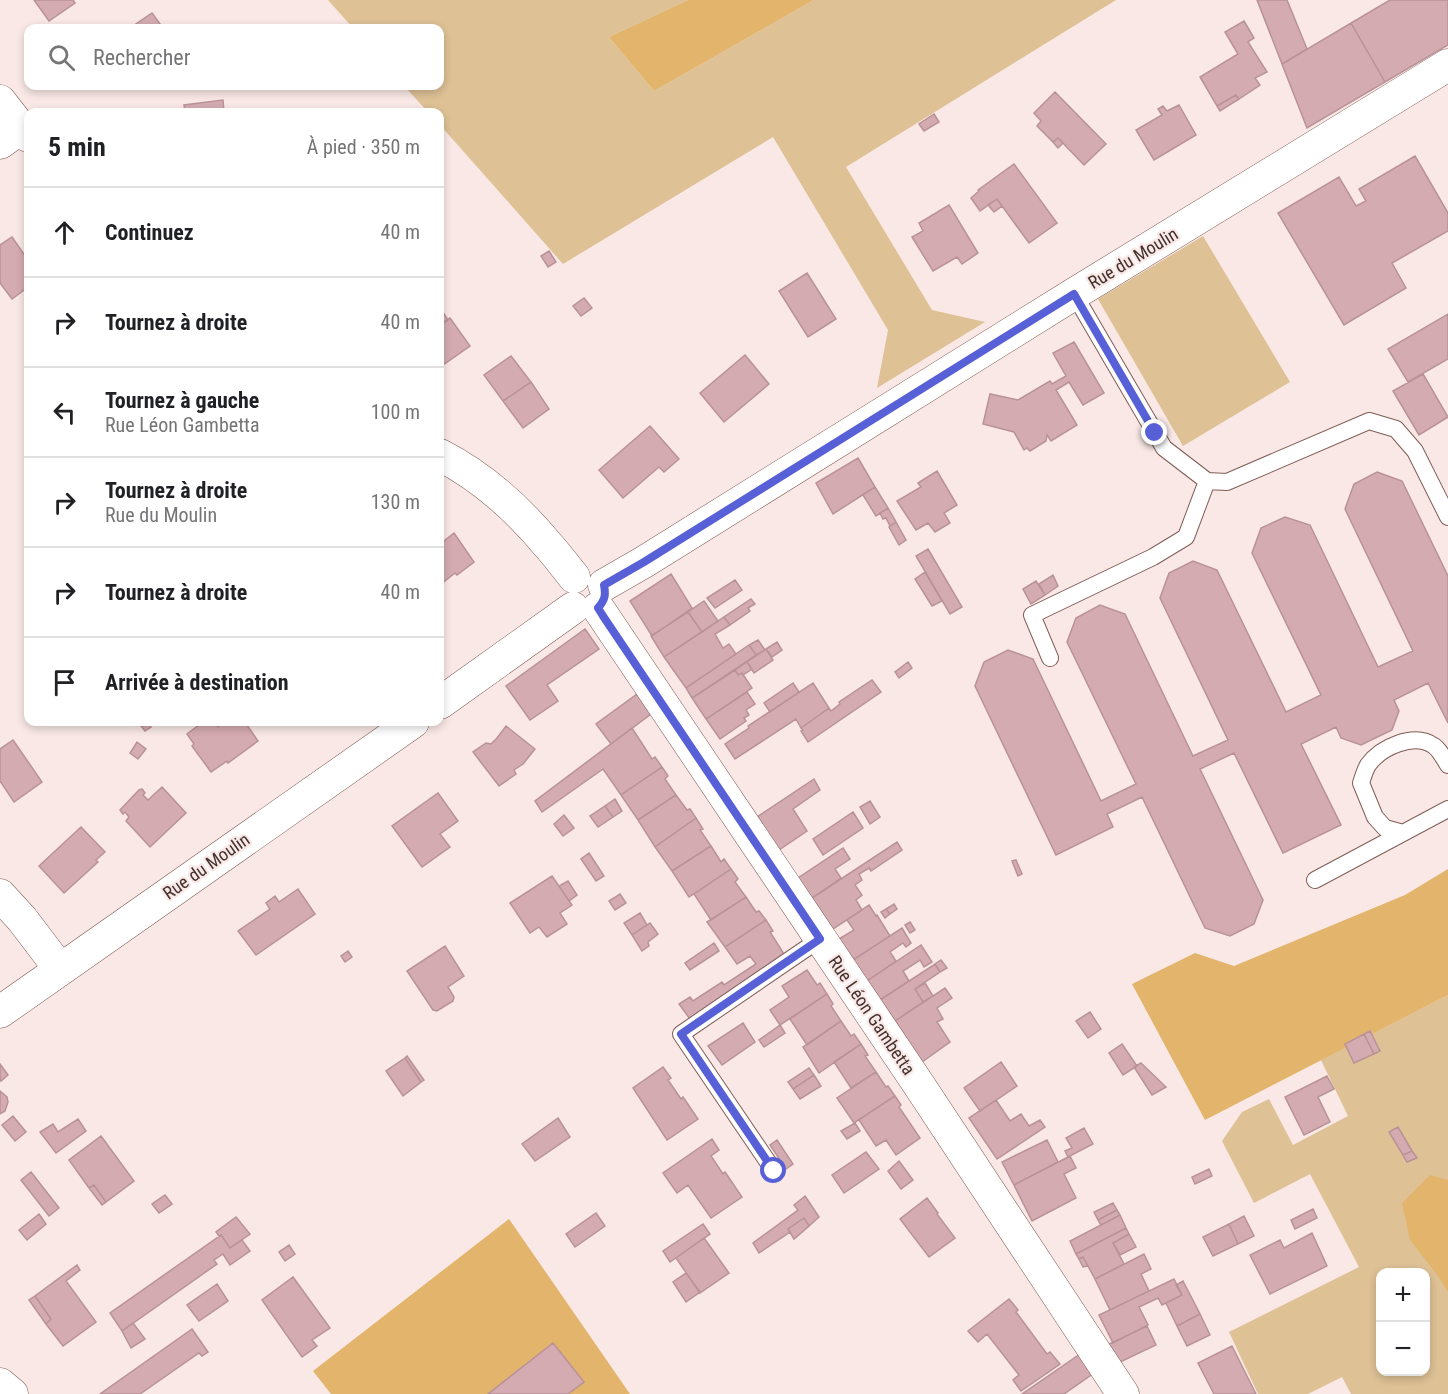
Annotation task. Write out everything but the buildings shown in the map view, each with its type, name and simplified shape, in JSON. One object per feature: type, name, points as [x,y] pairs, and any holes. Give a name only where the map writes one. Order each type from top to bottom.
[{"type":"street","name":"Rue du Moulin","points":[[444,700],[644,562],[1074,294],[1448,65]]},
{"type":"street","points":[[0,101],[17,136]]},
{"type":"street","points":[[444,460],[468,471],[500,496],[547,543],[574,577],[582,573],[591,573],[599,577],[592,600]]},
{"type":"street","name":"Rue Léon Gambetta","points":[[592,600],[924,1093],[1123,1394]]},
{"type":"street","name":"Rue du Moulin","points":[[0,1012],[407,726]]},
{"type":"street","points":[[0,895],[22,919],[60,969]]},
{"type":"street","points":[[0,1384],[12,1394]]},
{"type":"lane","points":[[1074,294],[1164,448],[1207,481],[1227,482],[1369,421],[1395,429],[1415,451],[1448,517]]},
{"type":"lane","points":[[1050,658],[1032,615],[1153,557],[1186,537],[1207,481]]},
{"type":"lane","points":[[1403,833],[1385,828],[1375,817],[1361,783],[1368,766],[1381,753],[1396,744],[1420,740],[1435,747],[1448,765]]},
{"type":"lane","points":[[1315,880],[1448,809]]},
{"type":"lane","points":[[774,1171],[681,1034],[820,939]]},
{"type":"shaded area","points":[[328,0],[688,0],[609,37],[654,91],[814,0],[1116,0],[846,167],[932,310],[985,322],[877,388],[888,330],[773,137],[563,264],[444,130],[444,108],[424,108],[408,90],[444,90],[444,24],[349,24]]},
{"type":"shaded area","points":[[688,0],[814,0],[654,91],[609,37]]},
{"type":"shaded area","points":[[1203,236],[1290,382],[1183,446],[1098,299]]},
{"type":"shaded area","points":[[1448,869],[1448,995],[1205,1120],[1132,984],[1195,953],[1234,966],[1405,895]]},
{"type":"shaded area","points":[[1448,995],[1448,1394],[1351,1394],[1342,1377],[1308,1394],[1258,1394],[1229,1332],[1359,1267],[1310,1174],[1254,1203],[1222,1141],[1242,1112],[1269,1099],[1293,1145],[1348,1116],[1321,1060]]},
{"type":"shaded area","points":[[1430,1175],[1448,1180],[1448,1292],[1410,1240],[1402,1203]]},
{"type":"shaded area","points":[[509,1219],[630,1394],[331,1394],[313,1371]]},
{"type":"route","points":[[774,1171],[681,1034],[820,939],[598,608],[604,602],[606,593],[604,585],[1074,294],[1155,433]]}]
